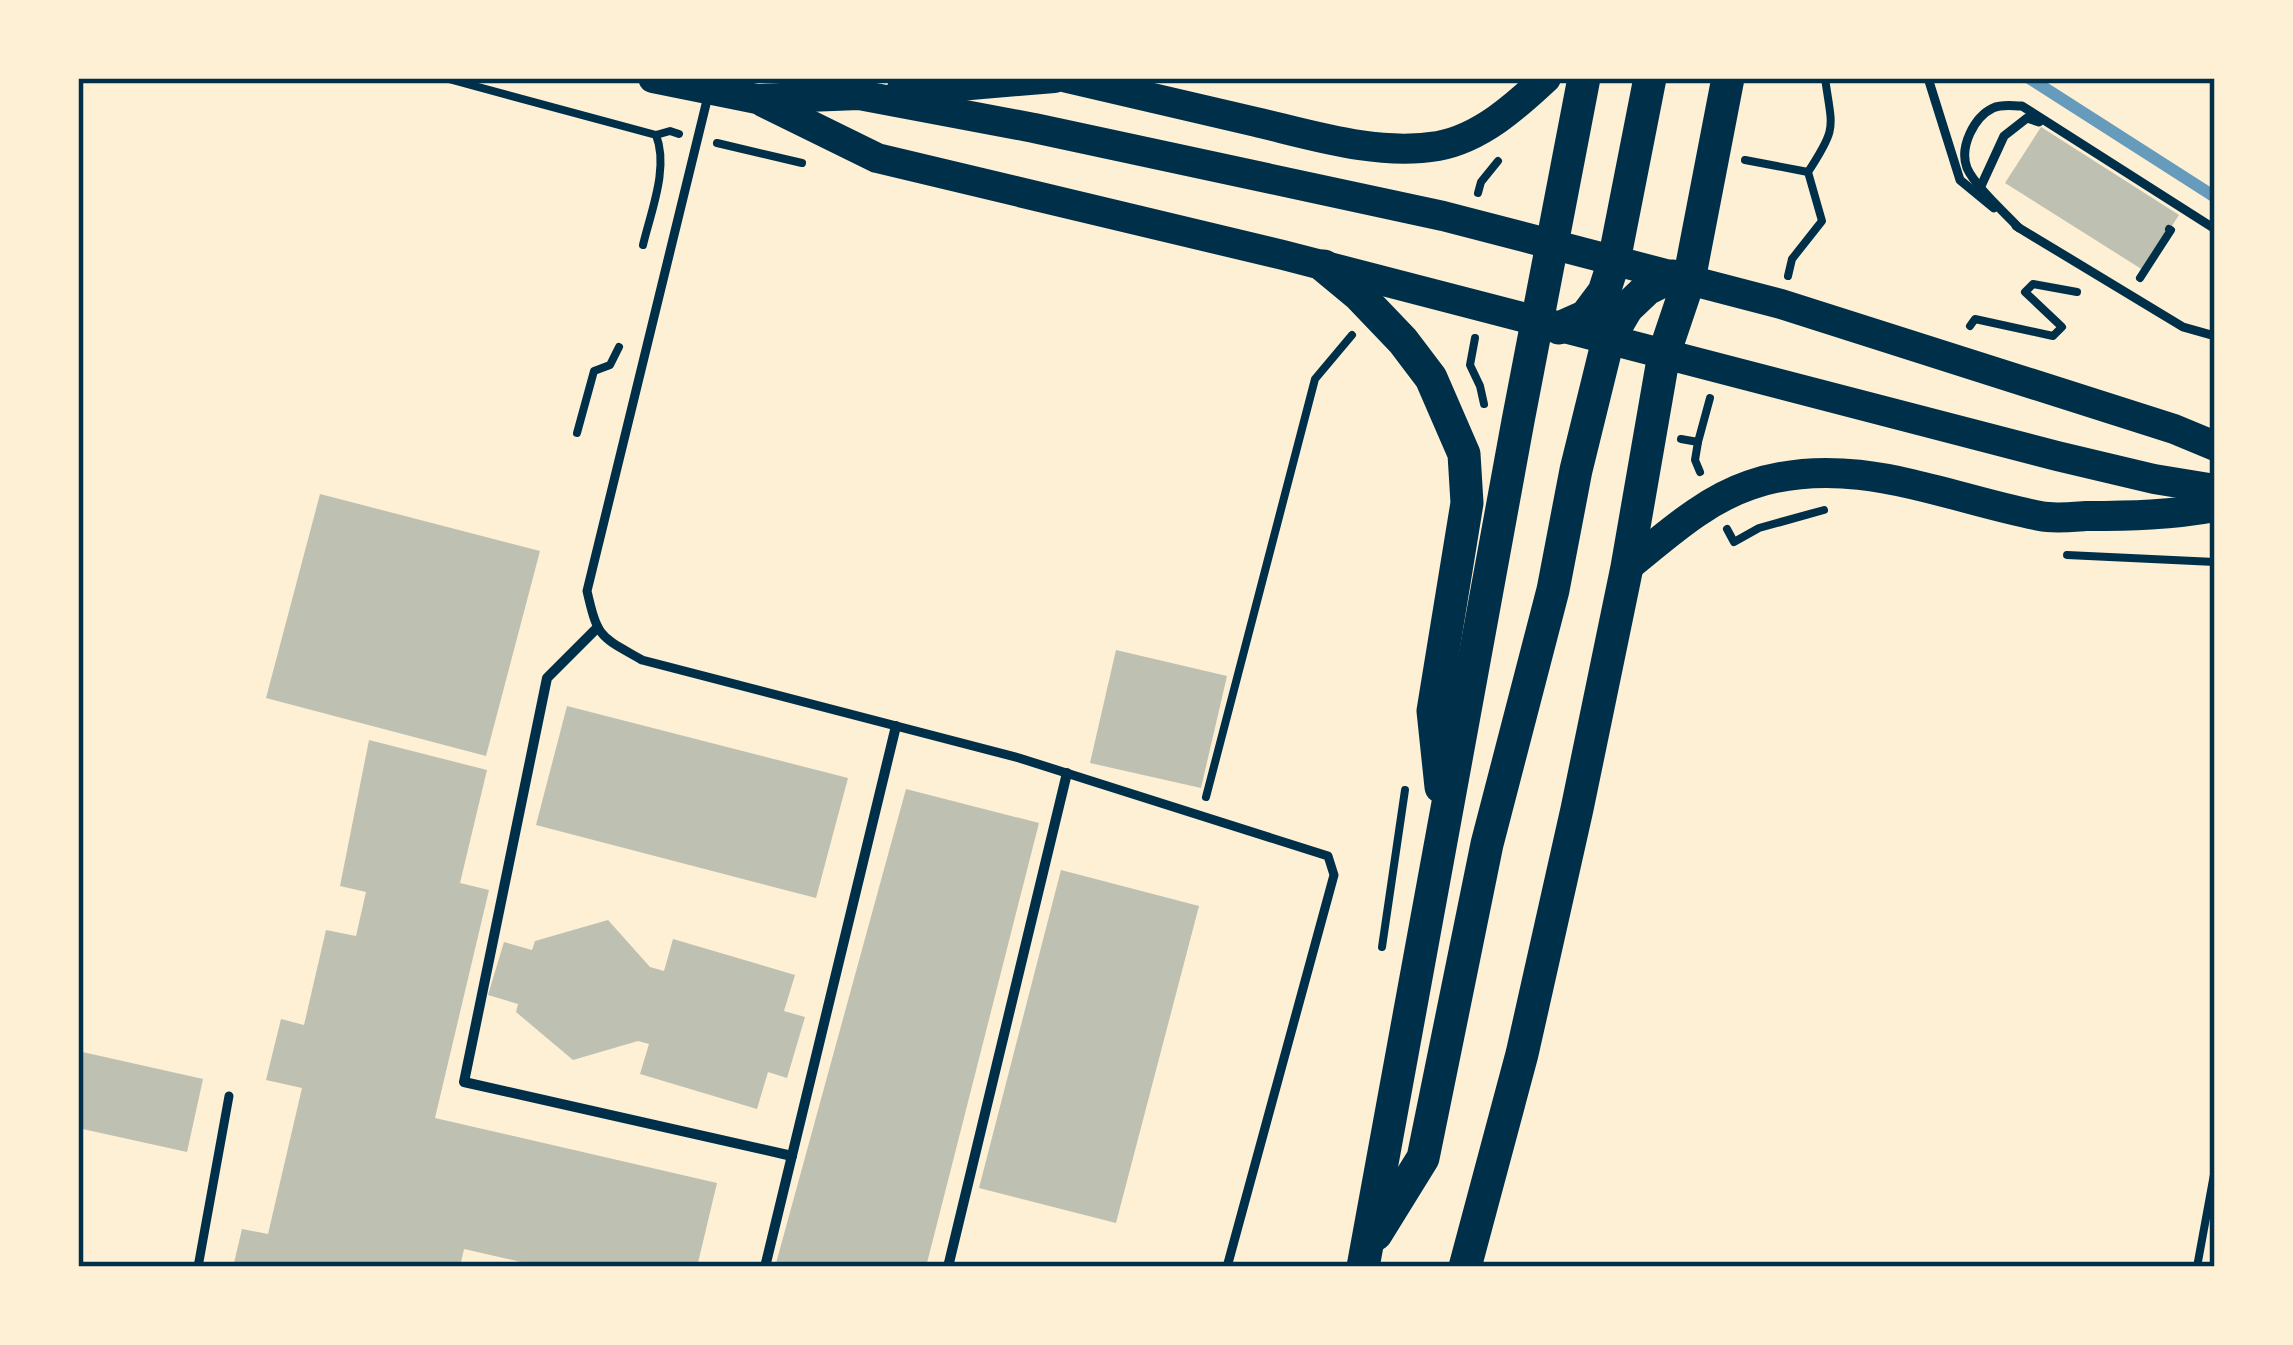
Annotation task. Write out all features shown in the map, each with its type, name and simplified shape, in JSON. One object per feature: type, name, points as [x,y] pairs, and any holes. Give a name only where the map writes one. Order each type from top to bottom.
[{"type":"highway","points":[[1364,1259],[1444,825],[1548,325],[1553,244],[1584,78]]},
{"type":"highway","points":[[1548,325],[1586,316],[1604,292],[1650,78]]},
{"type":"highway","points":[[1465,1267],[1522,1054],[1577,809],[1628,567],[1664,354],[1728,78]]},
{"type":"highway","points":[[1324,266],[1403,340],[1431,378],[1464,454],[1467,503],[1433,711],[1444,825]]},
{"type":"highway","points":[[1364,1259],[1423,1158],[1486,844],[1553,590],[1608,340],[1627,308],[1647,289],[1681,278]]},
{"type":"main road","points":[[653,78],[757,99],[1054,78]]},
{"type":"main road","points":[[1067,78],[1380,148],[1436,146],[1477,132],[1518,105],[1546,78]]},
{"type":"main road","points":[[859,95],[1034,128],[1553,244],[1781,304],[2215,446]]},
{"type":"main road","points":[[757,99],[877,158],[1324,266],[2056,456],[2215,490]]},
{"type":"main road","points":[[1628,567],[1713,501],[1748,485],[1792,474],[1848,472],[2044,517],[2170,515],[2215,507]]},
{"type":"street","points":[[596,629],[547,678],[464,1082],[792,1156]]},
{"type":"street","points":[[765,1267],[896,726]]},
{"type":"street","points":[[948,1267],[1067,773]]},
{"type":"lane","points":[[1928,78],[1960,180],[2019,228],[2183,327],[2215,336]]},
{"type":"lane","points":[[710,91],[587,591],[596,629],[642,660],[1067,773],[1328,856],[1334,875],[1227,1267]]},
{"type":"lane","points":[[2019,228],[1967,169],[1968,138],[1981,116],[1997,106],[2022,106],[2215,229]]},
{"type":"lane","points":[[1981,185],[2005,136],[2027,118],[2058,129]]},
{"type":"lane","points":[[199,1267],[229,1096]]},
{"type":"path","points":[[445,78],[656,135],[670,131]]},
{"type":"path","points":[[1792,259],[1822,221],[1808,172],[1832,126],[1825,78]]},
{"type":"path","points":[[641,255],[660,170],[662,149],[656,135]]},
{"type":"path","points":[[1481,182],[1494,163],[1513,153]]},
{"type":"path","points":[[1746,160],[1808,172]]},
{"type":"path","points":[[2129,271],[2141,278],[2169,229]]},
{"type":"path","points":[[1970,326],[1975,319],[2053,336],[2062,327],[2025,292],[2033,284],[2080,292]]},
{"type":"path","points":[[1201,816],[1315,379],[1358,329]]},
{"type":"path","points":[[577,433],[594,371],[610,364],[623,334]]},
{"type":"path","points":[[1471,357],[1486,412]]},
{"type":"path","points":[[1700,472],[1695,460],[1707,409]]},
{"type":"path","points":[[1671,437],[1698,442]]},
{"type":"path","points":[[1379,961],[1407,777]]},
{"type":"path","points":[[2197,1267],[2215,1169]]},
{"type":"building","points":[[2041,127],[2179,215],[2143,270],[2005,183]]},
{"type":"building","points":[[320,494],[540,551],[486,756],[266,698]]},
{"type":"building","points":[[1116,650],[1227,676],[1201,788],[1090,763]]},
{"type":"building","points":[[567,706],[848,778],[816,898],[536,825]]},
{"type":"building","points":[[369,740],[487,770],[460,883],[489,890],[435,1118],[717,1183],[697,1267],[543,1267],[464,1249],[460,1267],[233,1267],[242,1229],[268,1234],[302,1088],[266,1080],[281,1019],[304,1025],[326,930],[356,936],[366,892],[340,886]]},
{"type":"building","points":[[906,789],[1039,823],[926,1267],[775,1267]]},
{"type":"building","points":[[1061,870],[1199,906],[1116,1223],[979,1188]]},
{"type":"building","points":[[608,920],[650,967],[664,971],[673,939],[795,975],[784,1011],[805,1017],[787,1078],[768,1072],[757,1109],[640,1074],[649,1044],[638,1041],[573,1060],[516,1012],[518,1004],[488,995],[504,942],[532,950],[535,941]]},
{"type":"building","points":[[78,1051],[203,1079],[187,1152],[78,1128]]},
{"type":"waterway","points":[[2029,78],[2215,197]]}]
